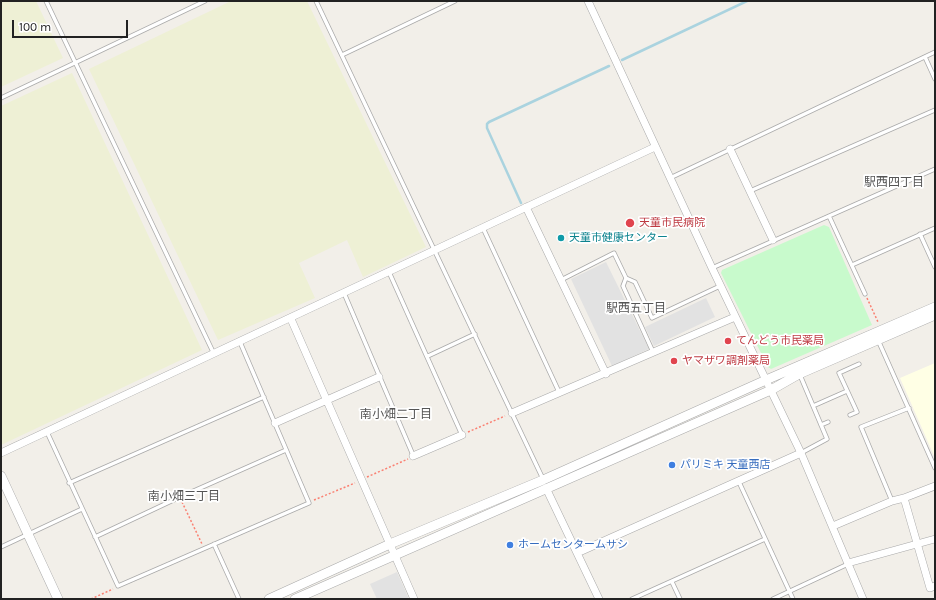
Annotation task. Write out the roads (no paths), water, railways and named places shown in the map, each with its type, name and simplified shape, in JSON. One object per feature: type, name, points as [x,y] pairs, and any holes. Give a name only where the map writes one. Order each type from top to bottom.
[{"type":"street","points":[[588,1],[669,178],[801,453],[863,599]]},
{"type":"street","points":[[1,453],[291,319],[655,147]]},
{"type":"street","points":[[730,149],[773,240]]},
{"type":"street","points":[[526,207],[606,374]]},
{"type":"street","points":[[295,599],[395,554],[766,380],[935,307]]},
{"type":"street","points":[[269,599],[390,544],[545,484],[771,390],[799,374],[935,314]]},
{"type":"street","points":[[512,413],[606,374],[735,317]]},
{"type":"street","points":[[291,319],[414,599]]},
{"type":"street","points":[[275,424],[379,377]]},
{"type":"street","points":[[413,456],[462,435]]},
{"type":"street","points":[[577,553],[739,482],[801,453]]},
{"type":"street","points":[[1,476],[58,599]]},
{"type":"street","points":[[545,484],[599,599]]},
{"type":"street","points":[[833,526],[892,501],[935,486]]},
{"type":"street","points":[[904,498],[930,588],[935,586]]},
{"type":"street","points":[[848,563],[897,548],[935,539]]},
{"type":"lane","points":[[46,1],[214,354]]},
{"type":"lane","points":[[1,98],[205,1]]},
{"type":"lane","points":[[316,1],[545,484]]},
{"type":"lane","points":[[342,55],[455,1]]},
{"type":"lane","points":[[669,178],[935,52]]},
{"type":"lane","points":[[925,57],[935,79]]},
{"type":"lane","points":[[750,191],[935,110]]},
{"type":"lane","points":[[712,268],[935,169]]},
{"type":"lane","points":[[829,216],[865,294]]},
{"type":"lane","points":[[483,228],[559,393]]},
{"type":"lane","points":[[852,265],[935,228]]},
{"type":"lane","points":[[920,234],[935,267]]},
{"type":"lane","points":[[561,280],[614,253],[626,278],[635,282],[652,318],[720,286]]},
{"type":"lane","points":[[389,272],[428,356],[462,435]]},
{"type":"lane","points":[[626,278],[623,286],[654,353]]},
{"type":"lane","points":[[344,293],[413,456]]},
{"type":"lane","points":[[428,356],[475,334]]},
{"type":"lane","points":[[878,340],[935,468]]},
{"type":"lane","points":[[47,432],[118,586],[309,502],[240,342]]},
{"type":"lane","points":[[850,414],[857,412],[839,373],[859,364]]},
{"type":"lane","points":[[799,374],[827,439],[801,453]]},
{"type":"lane","points":[[813,406],[847,391]]},
{"type":"lane","points":[[70,483],[264,397]]},
{"type":"lane","points":[[892,501],[861,427],[909,408]]},
{"type":"lane","points":[[821,425],[828,422]]},
{"type":"lane","points":[[95,537],[286,450]]},
{"type":"lane","points":[[739,482],[793,599]]},
{"type":"lane","points":[[1,547],[82,509]]},
{"type":"lane","points":[[632,599],[765,540]]},
{"type":"lane","points":[[214,544],[239,599]]},
{"type":"lane","points":[[773,599],[848,563]]},
{"type":"lane","points":[[672,582],[680,599]]},
{"type":"waterway","points":[[622,60],[747,1]]},
{"type":"waterway","points":[[521,203],[487,128],[487,124],[609,66]]},
{"type":"place","name":"天童市民病院","points":[[630,223]]},
{"type":"place","name":"天童市健康センター","points":[[561,238]]},
{"type":"place","name":"てんどう市民薬局","points":[[728,341]]},
{"type":"place","name":"ヤマザワ調剤薬局","points":[[674,361]]},
{"type":"place","name":"パリミキ 天童西店","points":[[672,465]]},
{"type":"place","name":"ホームセンタームサシ","points":[[510,545]]},
{"type":"district","name":"駅西四丁目","points":[[894,183]]},
{"type":"district","name":"駅西五丁目","points":[[636,309]]},
{"type":"district","name":"南小畑二丁目","points":[[396,415]]},
{"type":"district","name":"南小畑三丁目","points":[[184,497]]}]
